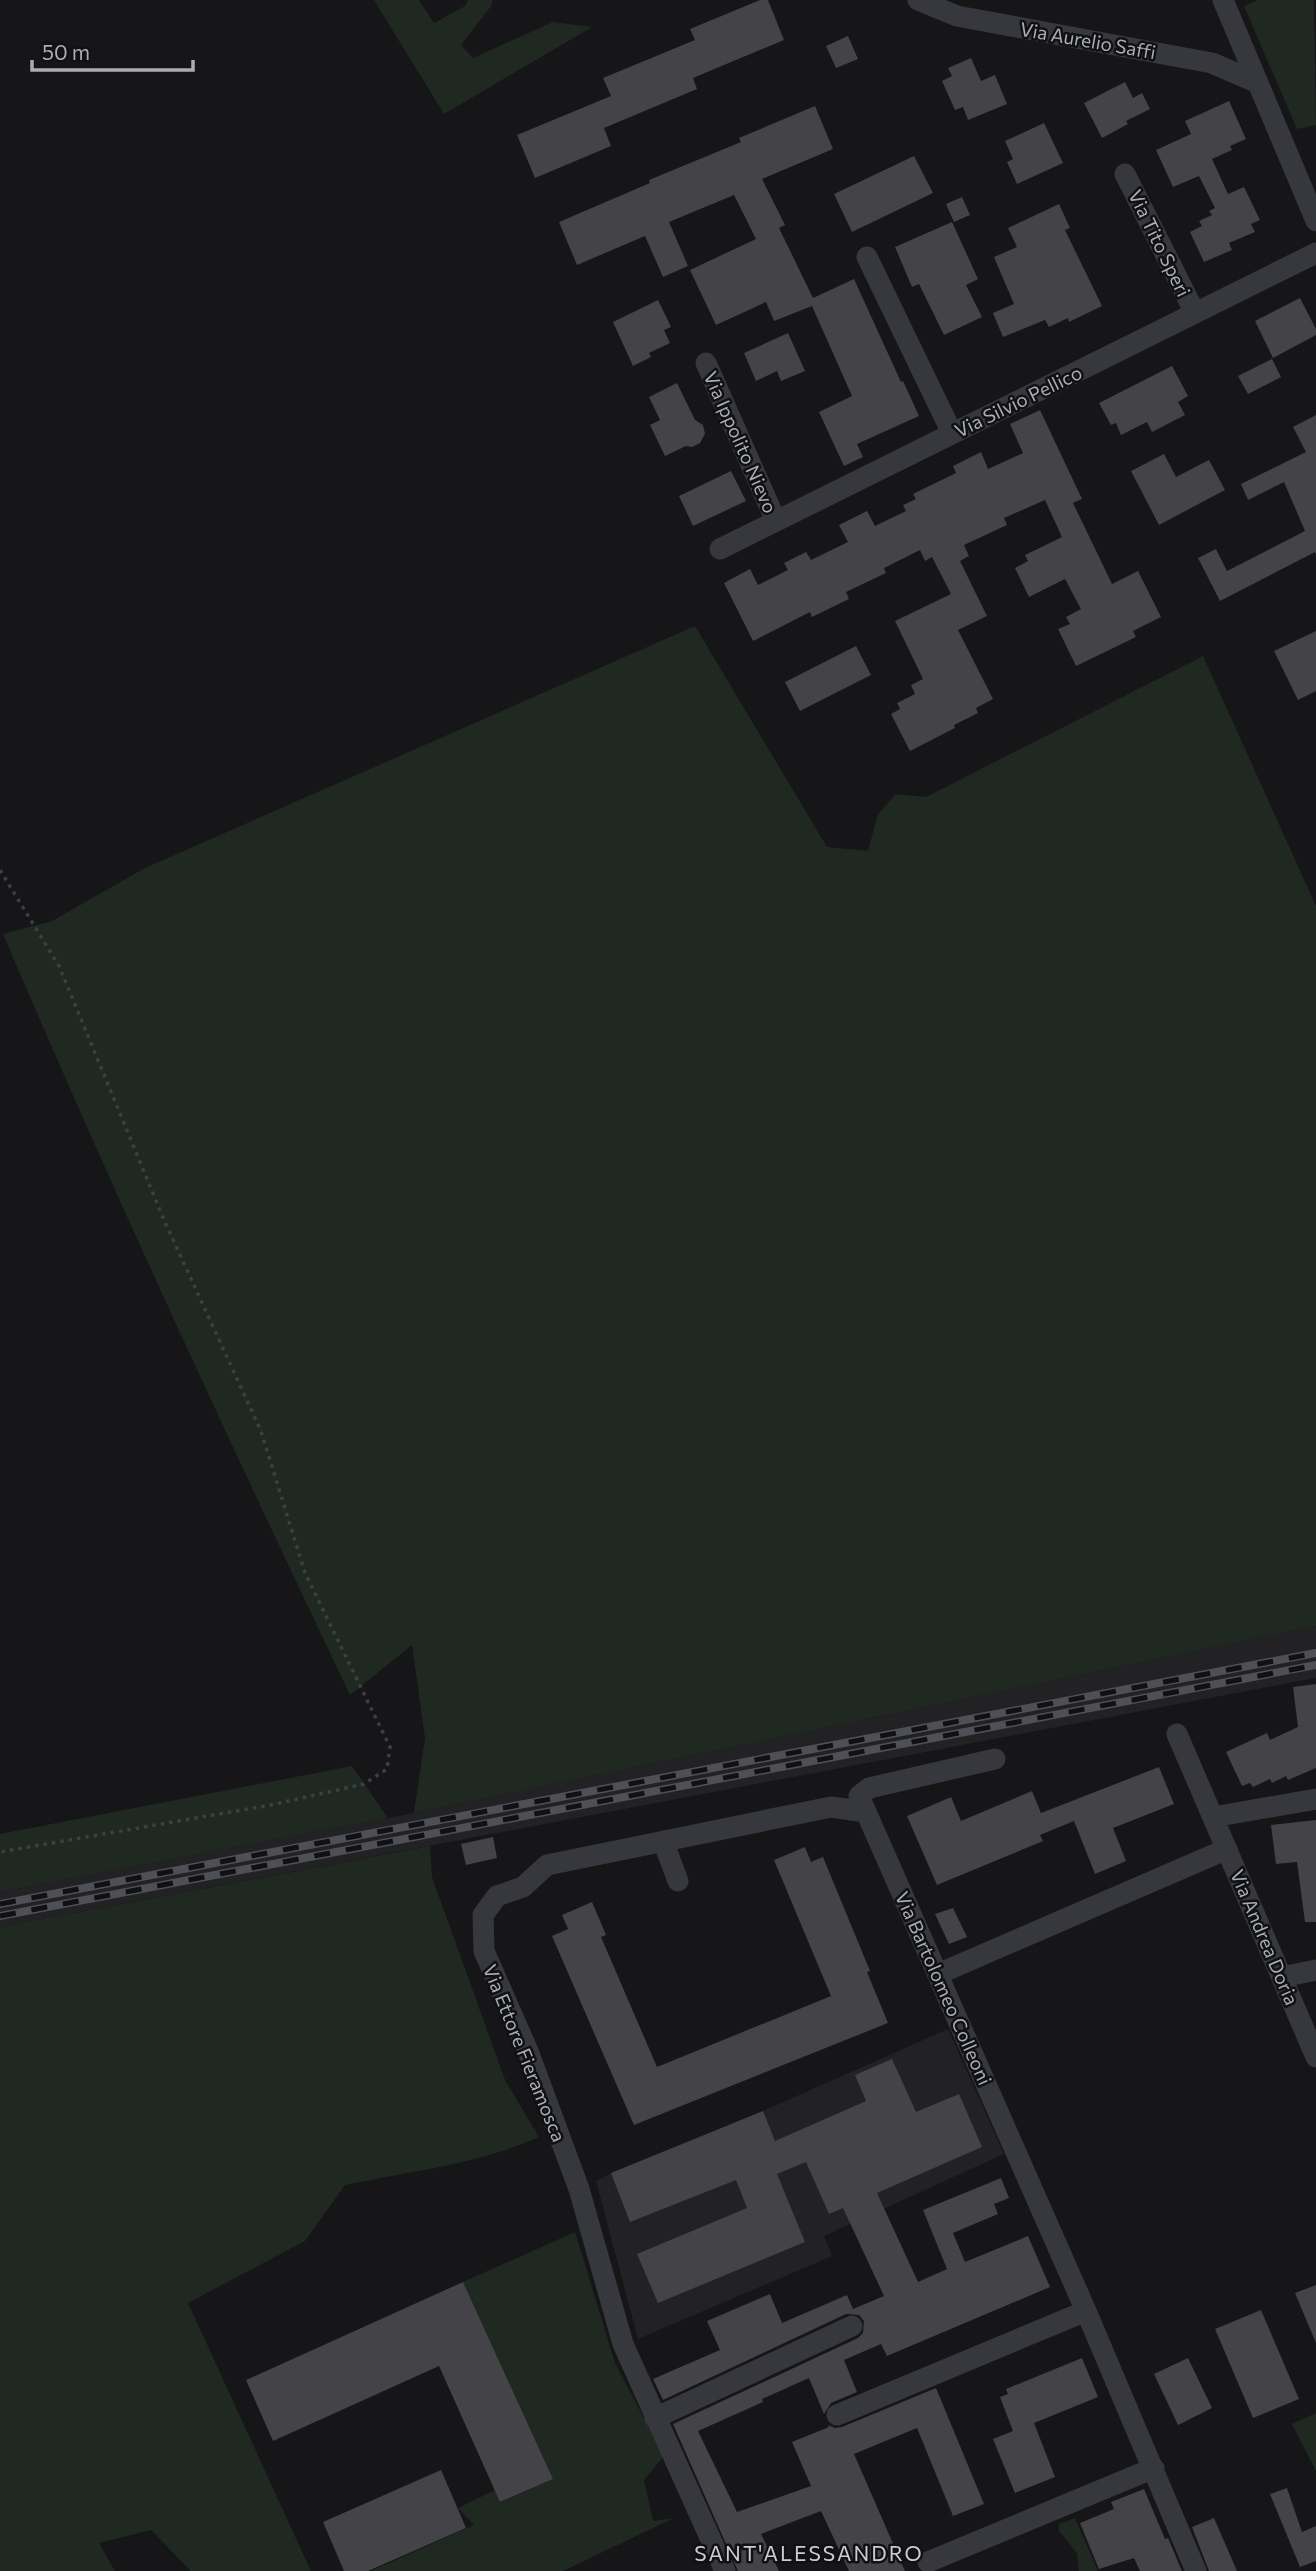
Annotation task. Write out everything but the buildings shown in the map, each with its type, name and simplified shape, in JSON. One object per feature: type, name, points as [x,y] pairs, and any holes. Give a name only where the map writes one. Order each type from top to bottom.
[{"type":"street","name":"Via Aurelio Saffi","points":[[918,0],[957,16],[1212,63],[1258,83]]},
{"type":"street","points":[[1223,0],[1316,221]]},
{"type":"street","name":"Via Tito Speri","points":[[1125,174],[1195,313]]},
{"type":"street","name":"Via Silvio Pellico","points":[[720,549],[1316,253]]},
{"type":"street","points":[[867,257],[952,433]]},
{"type":"street","name":"Via Ippolito Nievo","points":[[706,363],[776,521]]},
{"type":"street","name":"Via Andrea Doria","points":[[1177,1734],[1316,2057]]},
{"type":"street","points":[[866,1812],[859,1796],[869,1788],[995,1759]]},
{"type":"street","points":[[1213,1817],[1316,1799]]},
{"type":"street","name":"Via Ettore Fieramosca","points":[[724,2571],[623,2344],[579,2189],[533,2064],[484,1951],[482,1916],[497,1896],[523,1887],[547,1865],[831,1807],[866,1812]]},
{"type":"street","name":"Via Bartolomeo Colleoni","points":[[866,1812],[1086,2311],[1196,2571]]},
{"type":"street","points":[[663,1841],[678,1881]]},
{"type":"street","points":[[938,1974],[1227,1849]]},
{"type":"street","points":[[1282,1977],[1316,1970]]},
{"type":"street","points":[[837,2415],[1086,2311]]},
{"type":"street","points":[[655,2418],[852,2326]]},
{"type":"street","points":[[928,2562],[1154,2468]]},
{"type":"path","points":[[0,870],[59,966],[164,1220],[261,1431],[305,1573],[390,1747],[387,1769],[364,1784],[271,1805],[0,1852]]},
{"type":"shaded area","points":[[374,0],[419,0],[434,23],[465,6],[468,0],[492,0],[492,5],[461,45],[473,58],[553,22],[592,27],[444,114]]},
{"type":"shaded area","points":[[1258,0],[1314,0],[1316,125],[1297,129],[1244,6]]},
{"type":"shaded area","points":[[695,626],[827,847],[868,851],[878,814],[896,794],[926,797],[1203,656],[1316,906],[1316,1626],[414,1813],[425,1738],[412,1645],[350,1695],[172,1316],[3,934],[52,921],[145,868]]},
{"type":"shaded area","points":[[1316,1626],[1316,1678],[0,1927],[0,1892],[414,1813]]},
{"type":"shaded area","points":[[352,1766],[388,1818],[0,1892],[0,1834]]},
{"type":"shaded area","points":[[430,1846],[432,1877],[505,2080],[539,2137],[493,2154],[345,2185],[305,2241],[188,2303],[311,2571],[191,2571],[151,2530],[99,2543],[115,2571],[0,2571],[0,1927]]},
{"type":"shaded area","points":[[948,2029],[1004,2154],[824,2236],[832,2256],[638,2339],[596,2181]]},
{"type":"shaded area","points":[[575,2232],[615,2363],[664,2456],[644,2480],[653,2521],[674,2518],[563,2571],[371,2571],[474,2525],[458,2508],[495,2490],[501,2502],[553,2479],[463,2282]]},
{"type":"shaded area","points":[[1316,2413],[1316,2471],[1292,2424]]},
{"type":"shaded area","points":[[1075,2518],[1098,2571],[1079,2571],[1077,2553],[1059,2531],[1059,2524]]},
{"type":"railway","points":[[0,1904],[1316,1653]]},
{"type":"railway","points":[[0,1916],[1316,1665]]},
{"type":"district","name":"SANT'ALESSANDRO","points":[[809,2552]]}]
